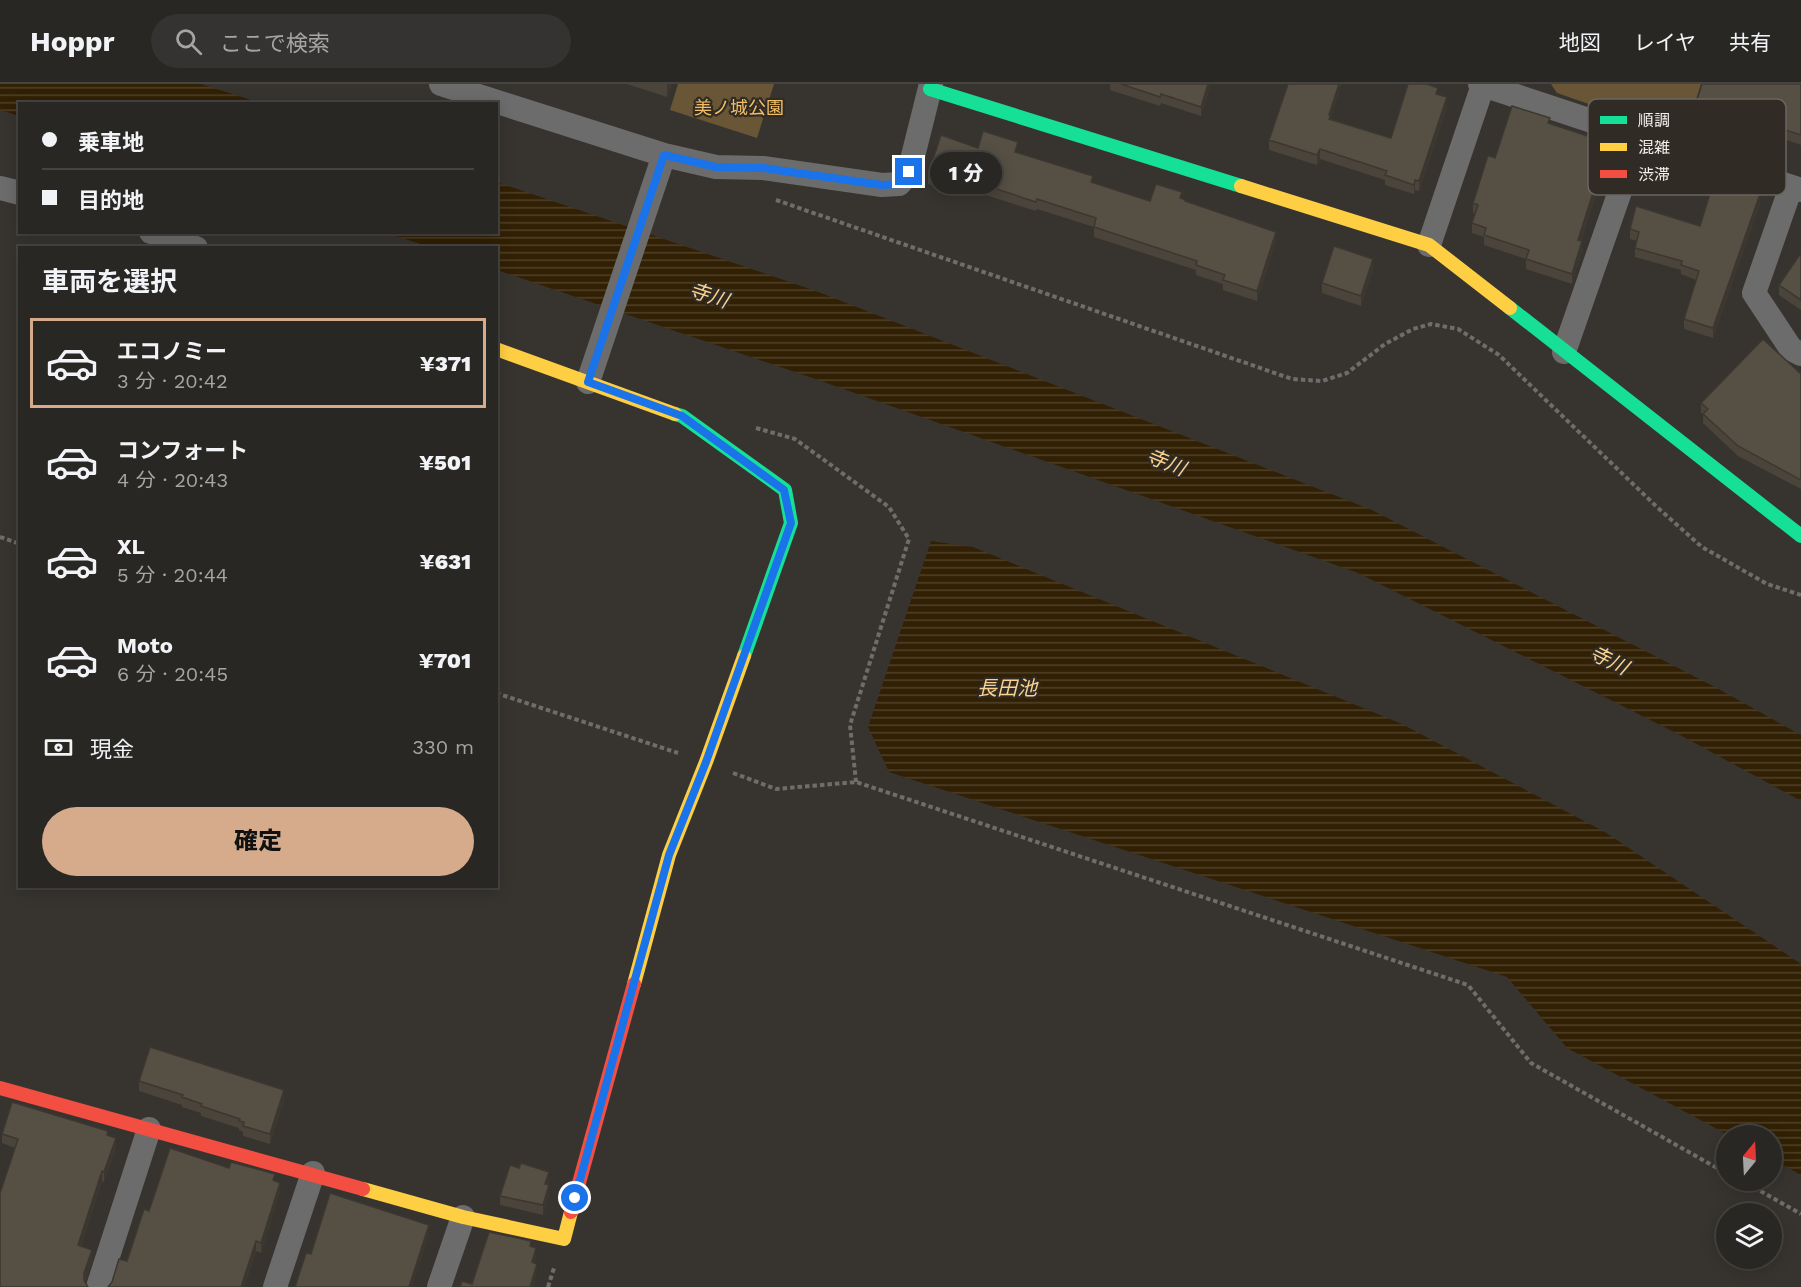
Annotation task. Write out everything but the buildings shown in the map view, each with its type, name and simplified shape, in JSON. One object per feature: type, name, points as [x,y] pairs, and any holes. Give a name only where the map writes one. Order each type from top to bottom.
[{"type":"street","points":[[441,84],[491,102]]},
{"type":"street","points":[[1429,246],[1481,84],[1527,91],[1588,116]]},
{"type":"street","points":[[498,104],[662,163],[763,168],[882,185],[899,184],[909,172],[931,87],[1429,246],[1801,536]]},
{"type":"street","points":[[592,372],[662,163]]},
{"type":"street","points":[[0,188],[18,192]]},
{"type":"street","points":[[1796,188],[1754,293],[1791,349],[1801,354]]},
{"type":"street","points":[[1564,352],[1619,195]]},
{"type":"street","points":[[157,234],[190,246]]},
{"type":"street","points":[[0,1088],[313,1173],[463,1217],[564,1239],[669,855],[706,762],[791,523],[784,490],[682,416],[592,372],[498,349]]},
{"type":"street","points":[[98,1287],[150,1129]]},
{"type":"street","points":[[275,1287],[313,1173]]},
{"type":"street","points":[[439,1287],[463,1217]]},
{"type":"path","points":[[768,197],[1292,379],[1322,381],[1347,373],[1385,344],[1413,329],[1431,324],[1458,329],[1499,355],[1658,508],[1702,547],[1767,584],[1801,595]]},
{"type":"path","points":[[749,426],[795,439],[888,507],[909,539],[850,725],[856,782]]},
{"type":"path","points":[[0,537],[18,543]]},
{"type":"path","points":[[498,694],[706,762],[776,789],[856,782],[1468,985],[1531,1063],[1716,1167]]},
{"type":"path","points":[[1760,1191],[1801,1214]]},
{"type":"green space","name":"美ノ城公園","points":[[678,84],[774,84],[757,138],[670,110]]},
{"type":"green space","points":[[1551,84],[1701,84],[1696,99],[1588,99],[1588,104],[1557,93]]},
{"type":"water","points":[[0,84],[201,84],[258,102],[18,102],[18,116],[0,110]]},
{"type":"water","name":"寺川","points":[[498,182],[816,291],[1372,510],[1715,687],[1801,735],[1801,801],[1680,735],[1358,573],[821,381],[498,270],[498,246],[427,246],[389,234],[498,234]]},
{"type":"water","name":"長田池","points":[[931,541],[973,547],[1402,724],[1605,832],[1801,964],[1801,1175],[1782,1165],[1782,1125],[1716,1125],[1716,1129],[1567,1048],[1507,977],[889,772],[868,727]]},
{"type":"traffic: fast","points":[[930,89],[1241,186]]},
{"type":"traffic: fast","points":[[1510,308],[1801,536]]},
{"type":"traffic: fast","points":[[675,414],[682,416],[785,490],[791,523],[744,656]]},
{"type":"traffic: slow","points":[[1241,186],[1429,245],[1510,308]]},
{"type":"traffic: slow","points":[[498,350],[675,414]]},
{"type":"traffic: slow","points":[[634,984],[669,855],[706,762],[744,656]]},
{"type":"traffic: slow","points":[[363,1189],[463,1217],[564,1239],[571,1212]]},
{"type":"traffic: jam","points":[[571,1212],[634,984]]},
{"type":"traffic: jam","points":[[0,1088],[363,1189]]},
{"type":"route","points":[[575,1198],[669,855],[706,762],[791,523],[784,490],[682,416],[588,382],[664,155],[716,167],[763,168],[882,185],[899,184],[909,172]]}]
